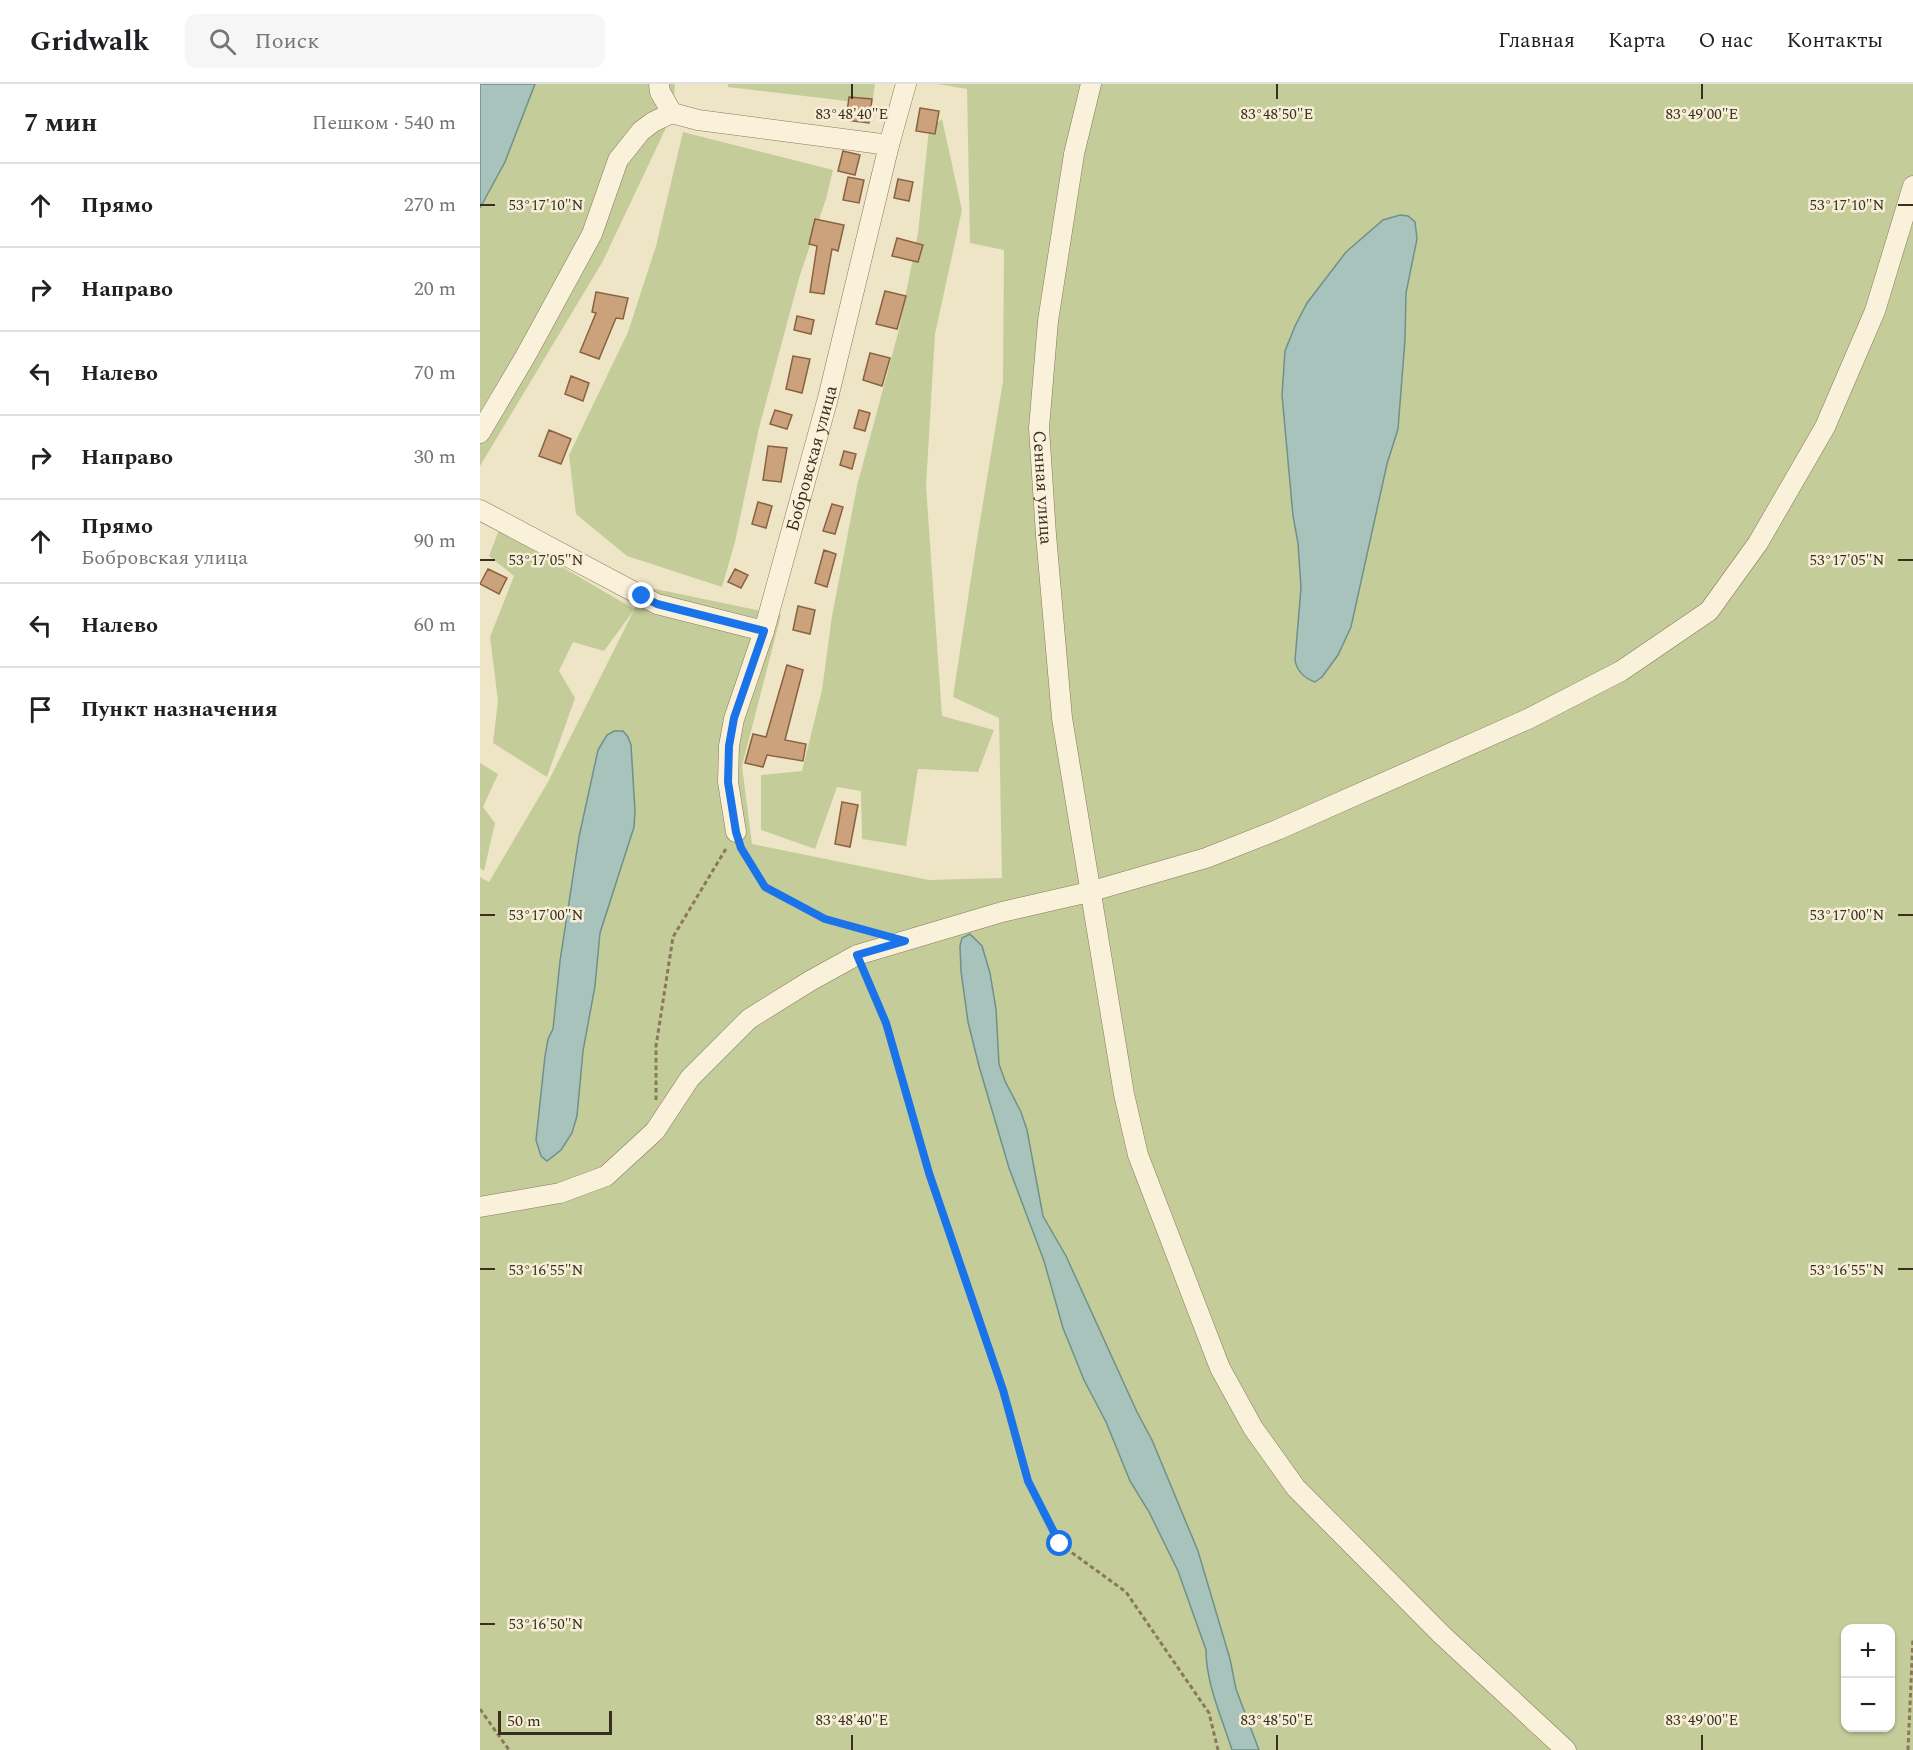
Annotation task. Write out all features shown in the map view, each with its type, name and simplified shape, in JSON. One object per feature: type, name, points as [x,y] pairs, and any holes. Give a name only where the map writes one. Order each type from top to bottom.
[{"type":"street","points":[[659,84],[660,92],[672,113]]},
{"type":"street","name":"Бобровская улица","points":[[736,832],[728,782],[729,746],[734,718],[764,631],[828,398],[906,84]]},
{"type":"street","name":"Сенная улица","points":[[1091,84],[1074,154],[1053,287],[1039,428],[1062,718],[1124,1094],[1138,1155],[1220,1368],[1253,1428],[1296,1488],[1442,1635],[1566,1750]]},
{"type":"street","points":[[480,433],[525,357],[592,234],[618,160],[641,131],[653,122],[672,113],[698,120],[889,145]]},
{"type":"street","points":[[480,1207],[560,1193],[606,1176],[655,1131],[690,1078],[749,1019],[857,955],[1002,912],[1089,892],[1206,858],[1257,838],[1517,723],[1621,671],[1709,610],[1758,543],[1825,427],[1875,311],[1913,186]]},
{"type":"street","points":[[480,510],[657,604],[764,631]]},
{"type":"path","points":[[736,832],[741,848],[765,887],[825,919],[905,941]]},
{"type":"path","points":[[655,1131],[656,1046],[673,937],[736,832]]},
{"type":"path","points":[[857,955],[886,1023],[929,1173],[1003,1390],[1028,1481],[1060,1544],[1126,1592],[1209,1713],[1212,1734],[1218,1750]]},
{"type":"path","points":[[1908,1750],[1913,1638]]},
{"type":"path","points":[[480,1709],[509,1750]]},
{"type":"green space","points":[[535,84],[675,84],[673,113],[603,261],[480,466],[480,208],[505,162]]},
{"type":"green space","points":[[728,84],[875,84],[872,104],[728,87]]},
{"type":"green space","points":[[938,84],[1913,84],[1913,1750],[480,1750],[480,877],[489,882],[548,782],[634,610],[604,651],[573,642],[559,671],[575,698],[547,777],[493,743],[498,701],[490,637],[514,576],[489,556],[499,530],[634,609],[646,587],[781,615],[742,766],[752,844],[929,880],[1002,878],[999,718],[953,697],[1003,381],[1004,250],[970,243],[967,89]]},
{"type":"green space","points":[[942,119],[962,210],[935,334],[926,486],[942,716],[994,730],[978,772],[918,769],[906,846],[862,839],[861,791],[837,787],[815,849],[761,830],[761,775],[802,771],[822,690],[832,616],[857,486],[898,333],[918,233],[929,129]]},
{"type":"green space","points":[[683,132],[833,170],[826,199],[800,275],[759,428],[735,542],[722,587],[627,556],[576,514],[569,455],[628,332],[656,246]]},
{"type":"green space","points":[[480,763],[498,774],[483,807],[495,823],[484,871],[480,868]]},
{"type":"water","points":[[480,84],[535,84],[505,162],[480,208]]},
{"type":"water","points":[[1400,215],[1408,216],[1415,222],[1417,239],[1406,293],[1398,429],[1387,464],[1351,627],[1338,655],[1322,677],[1315,682],[1302,674],[1295,660],[1301,588],[1282,395],[1285,351],[1307,303],[1346,252],[1383,220]]},
{"type":"water","points":[[614,731],[623,731],[631,745],[634,827],[600,933],[595,986],[583,1051],[577,1116],[572,1133],[561,1150],[547,1161],[541,1156],[536,1140],[545,1056],[548,1039],[553,1029],[560,961],[579,837],[598,750],[607,735]]},
{"type":"water","points":[[970,934],[982,946],[990,973],[996,1009],[999,1064],[1027,1130],[1043,1216],[1066,1256],[1152,1440],[1198,1551],[1230,1659],[1236,1689],[1259,1750],[1232,1750],[1215,1701],[1206,1650],[1178,1571],[1149,1512],[1130,1481],[1063,1328],[1044,1261],[1009,1168],[968,1022],[960,946],[962,938]]},
{"type":"building","points":[[849,97],[872,99],[869,123],[846,120]]},
{"type":"building","points":[[920,108],[939,111],[935,134],[916,131]]},
{"type":"building","points":[[843,151],[860,155],[855,175],[838,171]]},
{"type":"building","points":[[848,177],[864,180],[859,203],[843,200]]},
{"type":"building","points":[[898,179],[913,182],[909,201],[894,198]]},
{"type":"building","points":[[815,219],[844,225],[838,251],[832,249],[824,294],[810,292],[817,246],[809,244]]},
{"type":"building","points":[[897,238],[923,245],[918,262],[892,256]]},
{"type":"building","points":[[885,291],[906,296],[897,329],[876,324]]},
{"type":"building","points":[[596,292],[628,298],[623,319],[616,318],[599,359],[580,352],[596,313],[592,312]]},
{"type":"building","points":[[797,316],[814,320],[811,334],[794,330]]},
{"type":"building","points":[[870,353],[890,358],[882,386],[863,380]]},
{"type":"building","points":[[793,356],[810,359],[802,393],[786,389]]},
{"type":"building","points":[[571,376],[589,383],[583,401],[565,394]]},
{"type":"building","points":[[775,410],[792,415],[787,429],[770,424]]},
{"type":"building","points":[[859,410],[870,413],[865,431],[854,428]]},
{"type":"building","points":[[549,430],[571,439],[561,464],[539,456]]},
{"type":"building","points":[[768,446],[787,448],[781,482],[763,480]]},
{"type":"building","points":[[844,451],[856,454],[852,469],[840,465]]},
{"type":"building","points":[[758,502],[772,506],[766,528],[752,524]]},
{"type":"building","points":[[832,504],[843,507],[835,534],[823,531]]},
{"type":"building","points":[[824,550],[836,554],[827,587],[815,583]]},
{"type":"building","points":[[488,569],[507,578],[499,594],[480,584]]},
{"type":"building","points":[[735,569],[748,575],[741,588],[728,582]]},
{"type":"building","points":[[798,606],[815,610],[810,634],[793,630]]},
{"type":"building","points":[[787,665],[803,670],[785,740],[806,744],[803,761],[767,755],[763,767],[745,763],[753,734],[766,737]]},
{"type":"building","points":[[842,802],[858,805],[850,847],[835,844]]},
{"type":"route","points":[[642,596],[657,604],[764,631],[734,718],[729,746],[728,782],[736,832],[741,848],[765,887],[825,919],[905,941],[857,955],[886,1023],[929,1173],[1003,1390],[1028,1481],[1060,1544]]}]
